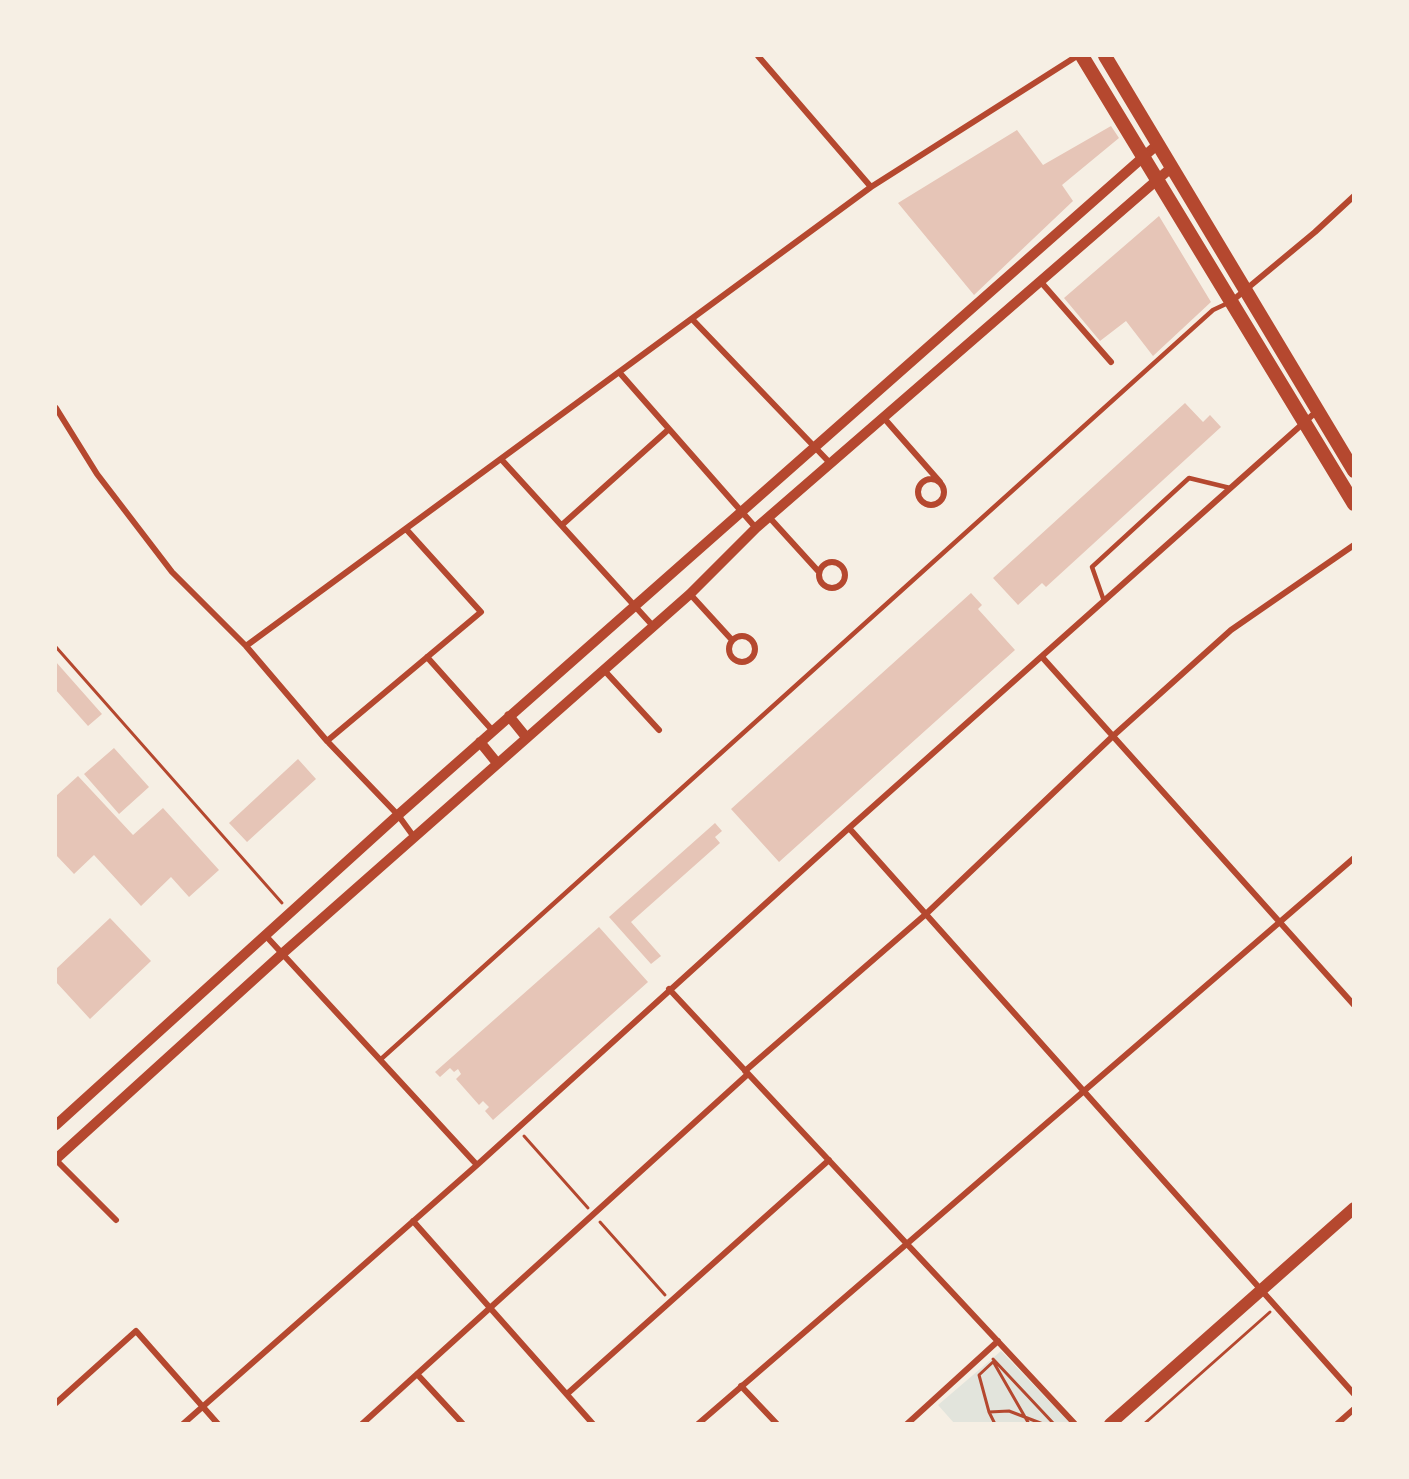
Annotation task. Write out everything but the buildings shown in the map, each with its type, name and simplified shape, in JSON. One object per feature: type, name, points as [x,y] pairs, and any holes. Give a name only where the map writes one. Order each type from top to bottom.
[{"type":"main road","points":[[1082,56],[1353,504]]},
{"type":"main road","points":[[1105,56],[1353,471]]},
{"type":"main road","points":[[1110,1424],[1353,1208]]},
{"type":"street","points":[[758,56],[871,188]]},
{"type":"street","points":[[246,646],[871,188],[1077,56]]},
{"type":"street","points":[[56,1125],[509,716],[1158,144]]},
{"type":"street","points":[[116,1220],[56,1160],[283,952],[690,594],[756,528],[1172,167]]},
{"type":"street","points":[[1232,301],[1353,196]]},
{"type":"street","points":[[1040,281],[1111,362]]},
{"type":"street","points":[[692,319],[830,463]]},
{"type":"street","points":[[619,372],[756,528]]},
{"type":"street","points":[[56,408],[97,474],[172,572],[246,646],[327,741],[398,815],[414,837]]},
{"type":"street","points":[[183,1424],[477,1165],[669,989],[1317,411]]},
{"type":"street","points":[[883,417],[940,482],[944,493],[939,503],[929,505],[920,500],[917,493],[920,483],[928,479],[940,482]]},
{"type":"street","points":[[563,524],[669,429]]},
{"type":"street","points":[[501,459],[563,524],[653,626]]},
{"type":"street","points":[[769,517],[819,572],[822,584],[830,588],[840,586],[844,579],[844,570],[834,562],[824,564],[819,572]]},
{"type":"street","points":[[327,741],[481,612],[406,529]]},
{"type":"street","points":[[362,1424],[747,1072],[926,914],[1113,736],[1231,630],[1353,546]]},
{"type":"street","points":[[690,594],[732,640]]},
{"type":"street","points":[[739,636],[752,639],[756,651],[753,657],[745,662],[735,661],[729,650],[732,640],[739,636]]},
{"type":"street","points":[[427,657],[493,731]]},
{"type":"street","points":[[1042,657],[1353,1005]]},
{"type":"street","points":[[603,669],[659,730]]},
{"type":"street","points":[[509,716],[526,737]]},
{"type":"street","points":[[480,742],[497,763]]},
{"type":"street","points":[[849,828],[1353,1394]]},
{"type":"street","points":[[698,1424],[1281,923],[1353,858]]},
{"type":"street","points":[[266,936],[477,1165]]},
{"type":"street","points":[[669,989],[1075,1424]]},
{"type":"street","points":[[567,1394],[829,1161]]},
{"type":"street","points":[[413,1221],[593,1424]]},
{"type":"street","points":[[56,1403],[136,1331],[218,1424]]},
{"type":"street","points":[[907,1424],[998,1341]]},
{"type":"street","points":[[417,1374],[463,1424]]},
{"type":"street","points":[[741,1386],[777,1424]]},
{"type":"street","points":[[1337,1424],[1353,1409]]},
{"type":"lane","points":[[380,1060],[1213,310],[1232,301]]},
{"type":"lane","points":[[1104,602],[1092,567],[1189,478],[1230,488]]},
{"type":"path","points":[[56,647],[291,914]]},
{"type":"path","points":[[1144,1424],[1276,1307]]},
{"type":"path","points":[[1029,1424],[1027,1416],[990,1356],[1054,1424]]},
{"type":"path","points":[[993,1361],[979,1376],[988,1412],[995,1424]]},
{"type":"path","points":[[988,1412],[1009,1411],[1043,1424]]},
{"type":"shaded area","points":[[1001,1351],[1070,1423],[954,1423],[938,1405]]}]
